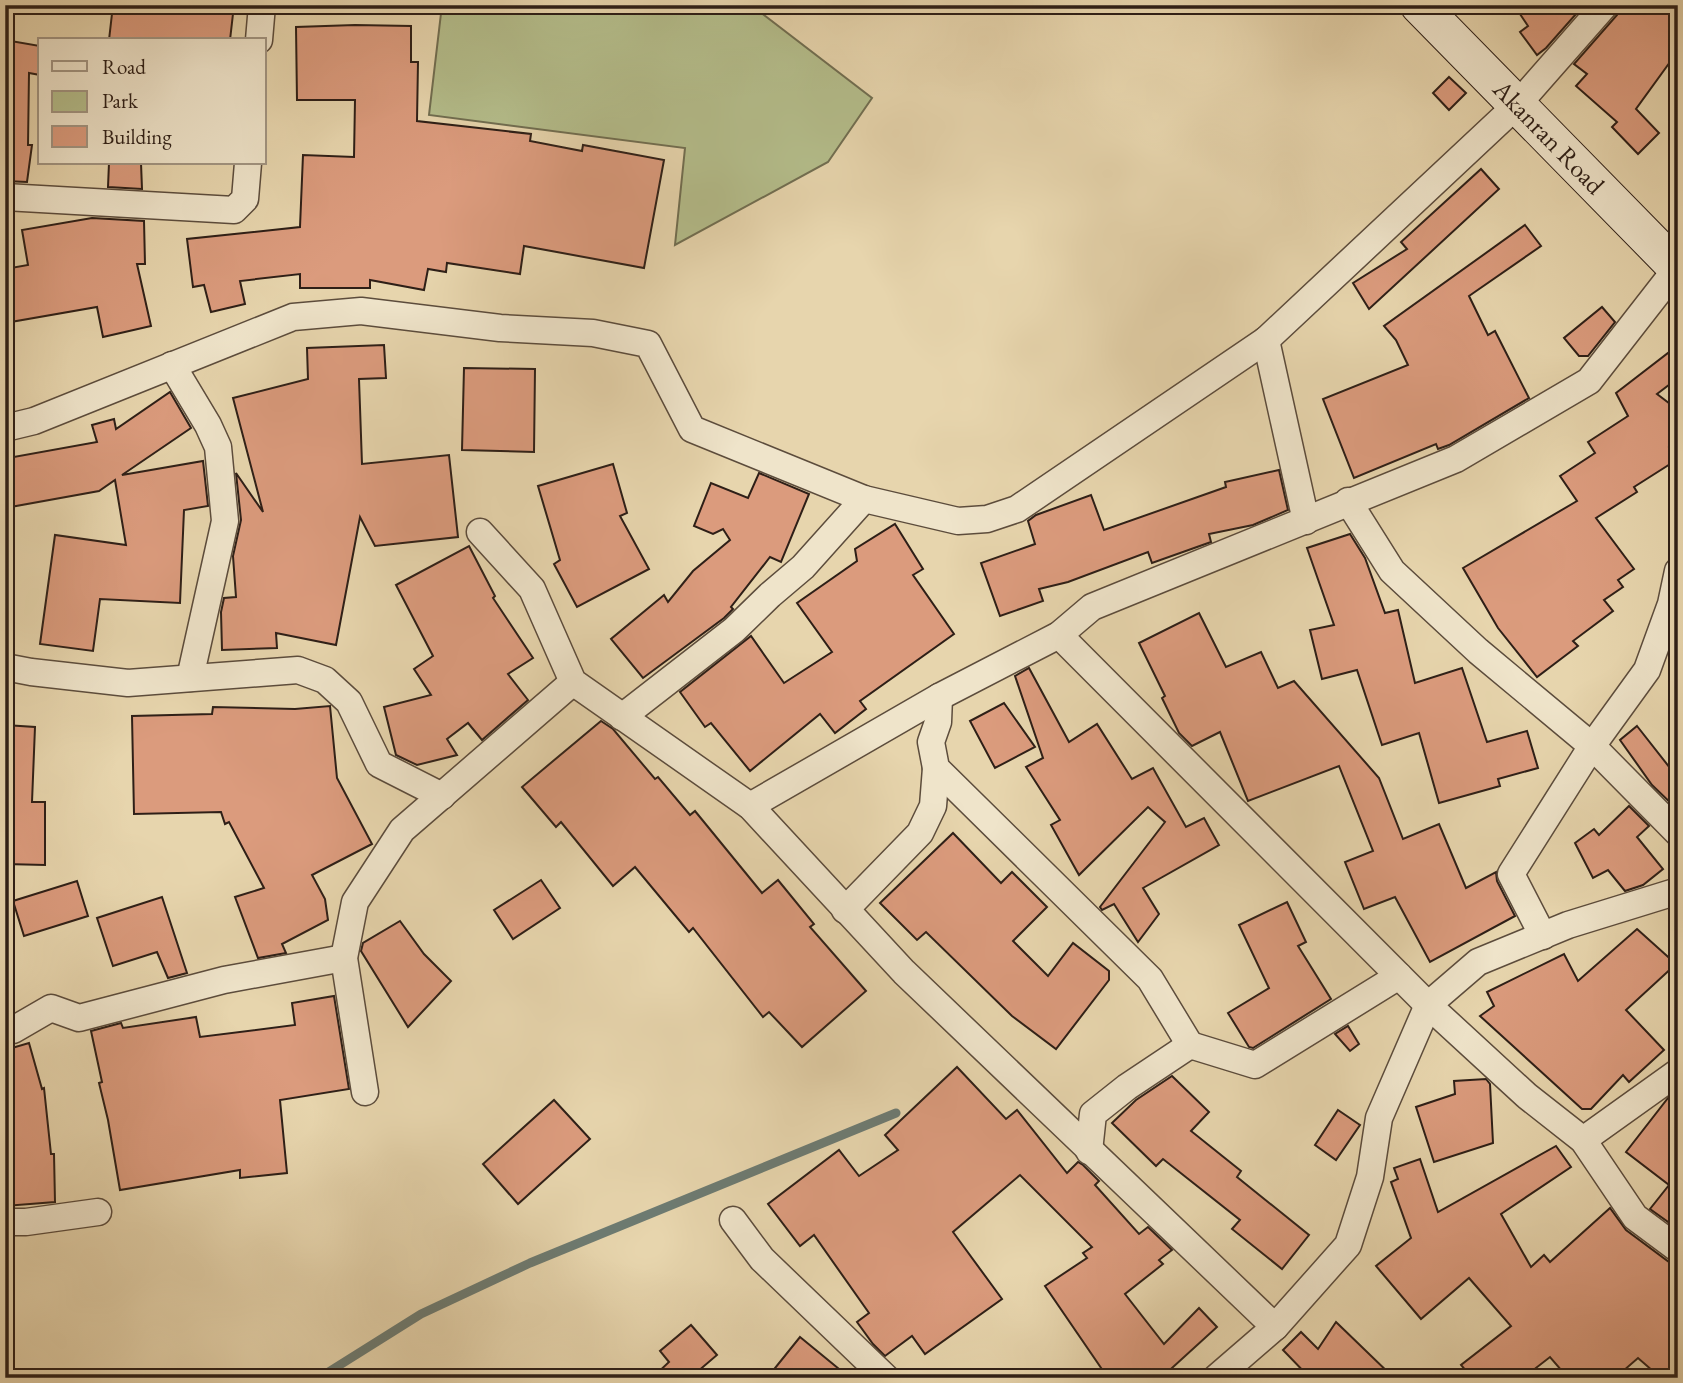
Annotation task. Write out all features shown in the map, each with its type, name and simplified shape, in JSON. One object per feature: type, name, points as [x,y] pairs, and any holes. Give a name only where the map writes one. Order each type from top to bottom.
[{"type":"main road","name":"Akanran Road","points":[[1419,5],[1677,269]]},
{"type":"street","points":[[259,38],[262,5]]},
{"type":"street","points":[[5,428],[34,421],[293,317],[362,311],[500,328],[593,333],[648,344],[692,429],[864,499],[958,520],[987,519],[1017,509],[1266,340],[1518,104],[1605,5]]},
{"type":"street","points":[[5,197],[234,210],[245,199],[248,164]]},
{"type":"street","points":[[750,806],[939,697],[1059,635],[1092,607],[1456,459],[1589,381],[1677,269]]},
{"type":"street","points":[[1266,340],[1306,521]]},
{"type":"street","points":[[172,365],[218,446],[225,521],[190,678]]},
{"type":"street","points":[[622,717],[734,629],[803,568],[864,499]]},
{"type":"street","points":[[1348,501],[1392,571],[1478,650],[1592,746],[1678,834]]},
{"type":"street","points":[[480,532],[532,589],[573,682],[750,806],[904,972],[1275,1327]]},
{"type":"street","points":[[1542,936],[1511,873],[1592,746],[1647,670],[1671,604],[1678,571]]},
{"type":"street","points":[[1059,635],[1428,1005],[1527,1096],[1583,1140],[1635,1217],[1678,1249]]},
{"type":"street","points":[[5,667],[128,683],[298,670],[325,680],[349,702],[380,764],[442,796]]},
{"type":"street","points":[[365,1093],[344,958],[355,902],[402,830],[573,682]]},
{"type":"street","points":[[845,910],[920,833],[933,806],[936,768],[931,742],[938,722],[939,697]]},
{"type":"street","points":[[936,768],[1150,979],[1190,1045],[1255,1065],[1399,976]]},
{"type":"street","points":[[1216,1378],[1275,1327],[1348,1245],[1370,1177],[1379,1118],[1428,1005],[1478,962],[1568,925],[1678,891]]},
{"type":"street","points":[[5,1030],[13,1030],[51,1008],[79,1018],[224,981],[344,958]]},
{"type":"street","points":[[1089,1151],[1093,1114],[1127,1087],[1190,1045]]},
{"type":"street","points":[[1583,1140],[1678,1072]]},
{"type":"street","points":[[5,1222],[26,1222],[98,1212]]},
{"type":"street","points":[[733,1220],[762,1259],[886,1378]]},
{"type":"green space","points":[[442,5],[751,5],[872,98],[828,162],[675,245],[685,148],[429,115]]},
{"type":"building","points":[[113,5],[234,5],[230,38],[109,38]]},
{"type":"building","points":[[1514,5],[1584,5],[1537,55],[1520,32],[1528,26]]},
{"type":"building","points":[[1620,5],[1678,5],[1678,51],[1636,109],[1659,133],[1638,154],[1612,127],[1617,122],[1576,86],[1587,74],[1574,64],[1617,15]]},
{"type":"building","points":[[411,26],[411,62],[418,62],[417,121],[531,134],[530,141],[582,151],[583,145],[664,160],[644,268],[524,246],[520,274],[447,263],[446,272],[428,269],[424,290],[370,280],[370,288],[300,288],[300,274],[240,281],[245,304],[211,312],[204,285],[193,287],[187,239],[300,227],[303,155],[354,157],[355,100],[297,100],[296,27]]},
{"type":"building","points":[[5,40],[38,46],[38,75],[29,73],[28,145],[32,145],[27,182],[5,181]]},
{"type":"building","points":[[1449,77],[1466,93],[1449,110],[1433,93]]},
{"type":"building","points":[[109,164],[141,164],[142,189],[108,187]]},
{"type":"building","points":[[1481,169],[1499,189],[1369,309],[1353,283],[1407,249],[1401,242]]},
{"type":"building","points":[[92,218],[144,221],[145,264],[137,264],[151,326],[103,337],[97,307],[5,323],[5,269],[28,265],[22,230]]},
{"type":"building","points":[[1525,225],[1541,246],[1469,296],[1488,335],[1495,331],[1529,398],[1449,445],[1438,449],[1436,444],[1354,478],[1323,399],[1408,365],[1396,340],[1384,326]]},
{"type":"building","points":[[1602,307],[1615,322],[1588,356],[1579,356],[1564,338]]},
{"type":"building","points":[[384,345],[386,378],[359,379],[362,464],[449,455],[458,537],[375,546],[360,517],[336,645],[276,633],[277,648],[222,650],[221,612],[224,598],[236,597],[233,556],[241,520],[236,473],[263,512],[233,398],[308,379],[307,348]]},
{"type":"building","points":[[1668,353],[1678,366],[1678,378],[1657,394],[1678,410],[1678,436],[1669,447],[1678,459],[1634,487],[1637,492],[1596,518],[1634,569],[1618,580],[1623,587],[1604,600],[1613,611],[1573,641],[1578,646],[1537,677],[1498,628],[1463,568],[1577,501],[1560,476],[1595,453],[1588,442],[1628,416],[1616,393]]},
{"type":"building","points":[[464,368],[535,369],[534,452],[462,450]]},
{"type":"building","points":[[170,392],[191,428],[122,475],[203,461],[208,506],[184,510],[180,603],[100,599],[93,651],[40,644],[55,535],[126,545],[115,480],[99,491],[5,508],[5,477],[11,477],[8,458],[97,442],[92,425],[114,419],[116,429]]},
{"type":"building","points":[[613,464],[627,513],[620,516],[649,569],[577,607],[554,564],[560,560],[538,486]]},
{"type":"building","points":[[1279,470],[1288,510],[1253,525],[1209,534],[1211,542],[1152,563],[1148,552],[1068,582],[1039,589],[1043,601],[1000,616],[981,563],[1035,544],[1028,521],[1036,515],[1091,495],[1104,530],[1226,487],[1225,482]]},
{"type":"building","points":[[759,473],[809,494],[781,562],[770,557],[724,618],[643,678],[611,639],[664,595],[668,602],[693,571],[730,540],[723,529],[713,534],[694,526],[711,483],[748,498]]},
{"type":"building","points":[[895,524],[923,569],[913,575],[954,634],[860,701],[866,709],[835,733],[820,714],[750,771],[711,723],[705,727],[680,692],[751,636],[784,683],[832,652],[797,603],[857,561],[855,549]]},
{"type":"building","points":[[1350,534],[1365,558],[1385,613],[1398,610],[1415,683],[1462,668],[1487,742],[1527,731],[1538,768],[1498,779],[1500,786],[1439,803],[1419,733],[1382,745],[1357,670],[1322,679],[1310,630],[1334,625],[1307,548]]},
{"type":"building","points":[[469,546],[495,596],[493,598],[533,658],[508,674],[528,700],[482,740],[468,723],[447,739],[457,755],[417,765],[396,755],[384,707],[431,695],[414,669],[433,656],[396,585]]},
{"type":"building","points":[[1199,613],[1226,667],[1261,652],[1278,688],[1294,681],[1379,778],[1403,839],[1439,824],[1466,888],[1496,872],[1497,881],[1515,916],[1430,962],[1395,897],[1364,909],[1345,862],[1373,851],[1339,766],[1248,801],[1220,732],[1192,746],[1179,733],[1162,698],[1165,696],[1139,643]]},
{"type":"building","points":[[1029,668],[1069,742],[1097,724],[1132,779],[1153,768],[1186,827],[1204,818],[1219,845],[1143,888],[1159,914],[1138,942],[1114,904],[1102,910],[1100,907],[1165,822],[1148,807],[1079,875],[1051,825],[1060,820],[1026,767],[1043,758],[1015,676]]},
{"type":"building","points":[[1004,703],[1035,747],[995,768],[970,721]]},
{"type":"building","points":[[330,706],[337,778],[372,844],[312,875],[325,899],[328,920],[282,944],[286,953],[258,958],[235,897],[264,888],[229,822],[225,824],[221,812],[134,814],[132,716],[212,714],[213,707],[295,709]]},
{"type":"building","points":[[601,721],[613,729],[690,815],[695,811],[762,893],[778,880],[814,924],[810,927],[866,991],[802,1047],[769,1012],[763,1017],[693,928],[689,932],[635,867],[613,886],[561,822],[556,827],[522,787]]},
{"type":"building","points":[[5,725],[35,727],[32,802],[45,802],[45,865],[5,864]]},
{"type":"building","points":[[1637,726],[1670,768],[1678,761],[1678,810],[1652,785],[1620,740]]},
{"type":"building","points":[[1629,806],[1649,826],[1637,837],[1663,869],[1643,885],[1625,891],[1608,870],[1593,878],[1575,843],[1594,829],[1599,835]]},
{"type":"building","points":[[953,833],[1001,883],[1012,872],[1047,907],[1013,941],[1048,976],[1073,943],[1109,971],[1109,980],[1056,1049],[1012,1016],[926,932],[917,940],[880,903]]},
{"type":"building","points":[[541,880],[560,908],[513,939],[494,910]]},
{"type":"building","points":[[77,881],[88,916],[24,936],[13,901]]},
{"type":"building","points":[[162,897],[187,973],[168,978],[157,952],[113,966],[97,918]]},
{"type":"building","points":[[1287,902],[1306,942],[1298,946],[1331,999],[1253,1048],[1249,1047],[1228,1013],[1269,988],[1239,925]]},
{"type":"building","points":[[400,921],[424,954],[451,981],[408,1027],[361,951],[363,943]]},
{"type":"building","points":[[1637,929],[1676,964],[1626,1010],[1664,1050],[1629,1082],[1623,1075],[1591,1109],[1582,1109],[1480,1016],[1494,1006],[1487,992],[1564,954],[1578,981]]},
{"type":"building","points":[[334,996],[349,1089],[280,1100],[287,1173],[240,1178],[240,1170],[120,1190],[91,1031],[121,1023],[123,1028],[196,1017],[200,1037],[295,1025],[292,1003]]},
{"type":"building","points":[[1348,1026],[1359,1044],[1350,1051],[1335,1034]]},
{"type":"building","points":[[29,1043],[42,1089],[44,1088],[51,1154],[54,1154],[55,1202],[5,1206],[5,1050]]},
{"type":"building","points":[[957,1067],[1006,1119],[1017,1110],[1067,1173],[1078,1162],[1083,1165],[1099,1181],[1095,1185],[1139,1234],[1148,1227],[1172,1250],[1159,1260],[1163,1264],[1125,1294],[1164,1344],[1199,1308],[1217,1327],[1161,1378],[1108,1378],[1045,1286],[1087,1258],[1083,1253],[1092,1247],[1020,1175],[953,1232],[1002,1299],[925,1354],[912,1336],[885,1356],[857,1322],[869,1313],[814,1235],[800,1246],[768,1204],[839,1150],[859,1176],[898,1150],[885,1135]]},
{"type":"building","points":[[1172,1076],[1209,1112],[1191,1131],[1241,1171],[1237,1177],[1309,1235],[1282,1269],[1232,1229],[1240,1220],[1163,1159],[1156,1166],[1112,1123],[1136,1100]]},
{"type":"building","points":[[1486,1079],[1490,1084],[1493,1143],[1434,1162],[1416,1107],[1455,1094],[1454,1081]]},
{"type":"building","points":[[1678,1092],[1678,1229],[1650,1209],[1669,1185],[1626,1152],[1668,1098]]},
{"type":"building","points":[[554,1100],[590,1139],[518,1204],[483,1164]]},
{"type":"building","points":[[1338,1110],[1360,1125],[1336,1160],[1315,1145]]},
{"type":"building","points":[[1556,1146],[1571,1167],[1501,1214],[1531,1267],[1544,1255],[1550,1262],[1610,1208],[1626,1230],[1669,1262],[1678,1264],[1678,1378],[1661,1378],[1638,1358],[1615,1378],[1568,1378],[1550,1357],[1523,1378],[1472,1378],[1461,1365],[1511,1326],[1469,1278],[1421,1319],[1376,1266],[1411,1238],[1391,1182],[1398,1179],[1394,1168],[1420,1159],[1438,1212]]},
{"type":"building","points":[[1336,1322],[1394,1378],[1310,1378],[1283,1350],[1301,1332],[1318,1349]]},
{"type":"building","points":[[691,1325],[717,1355],[690,1378],[652,1378],[669,1362],[660,1351]]},
{"type":"building","points":[[800,1337],[850,1378],[767,1378]]},
{"type":"waterway","points":[[319,1378],[421,1314],[530,1263],[896,1113]]}]
